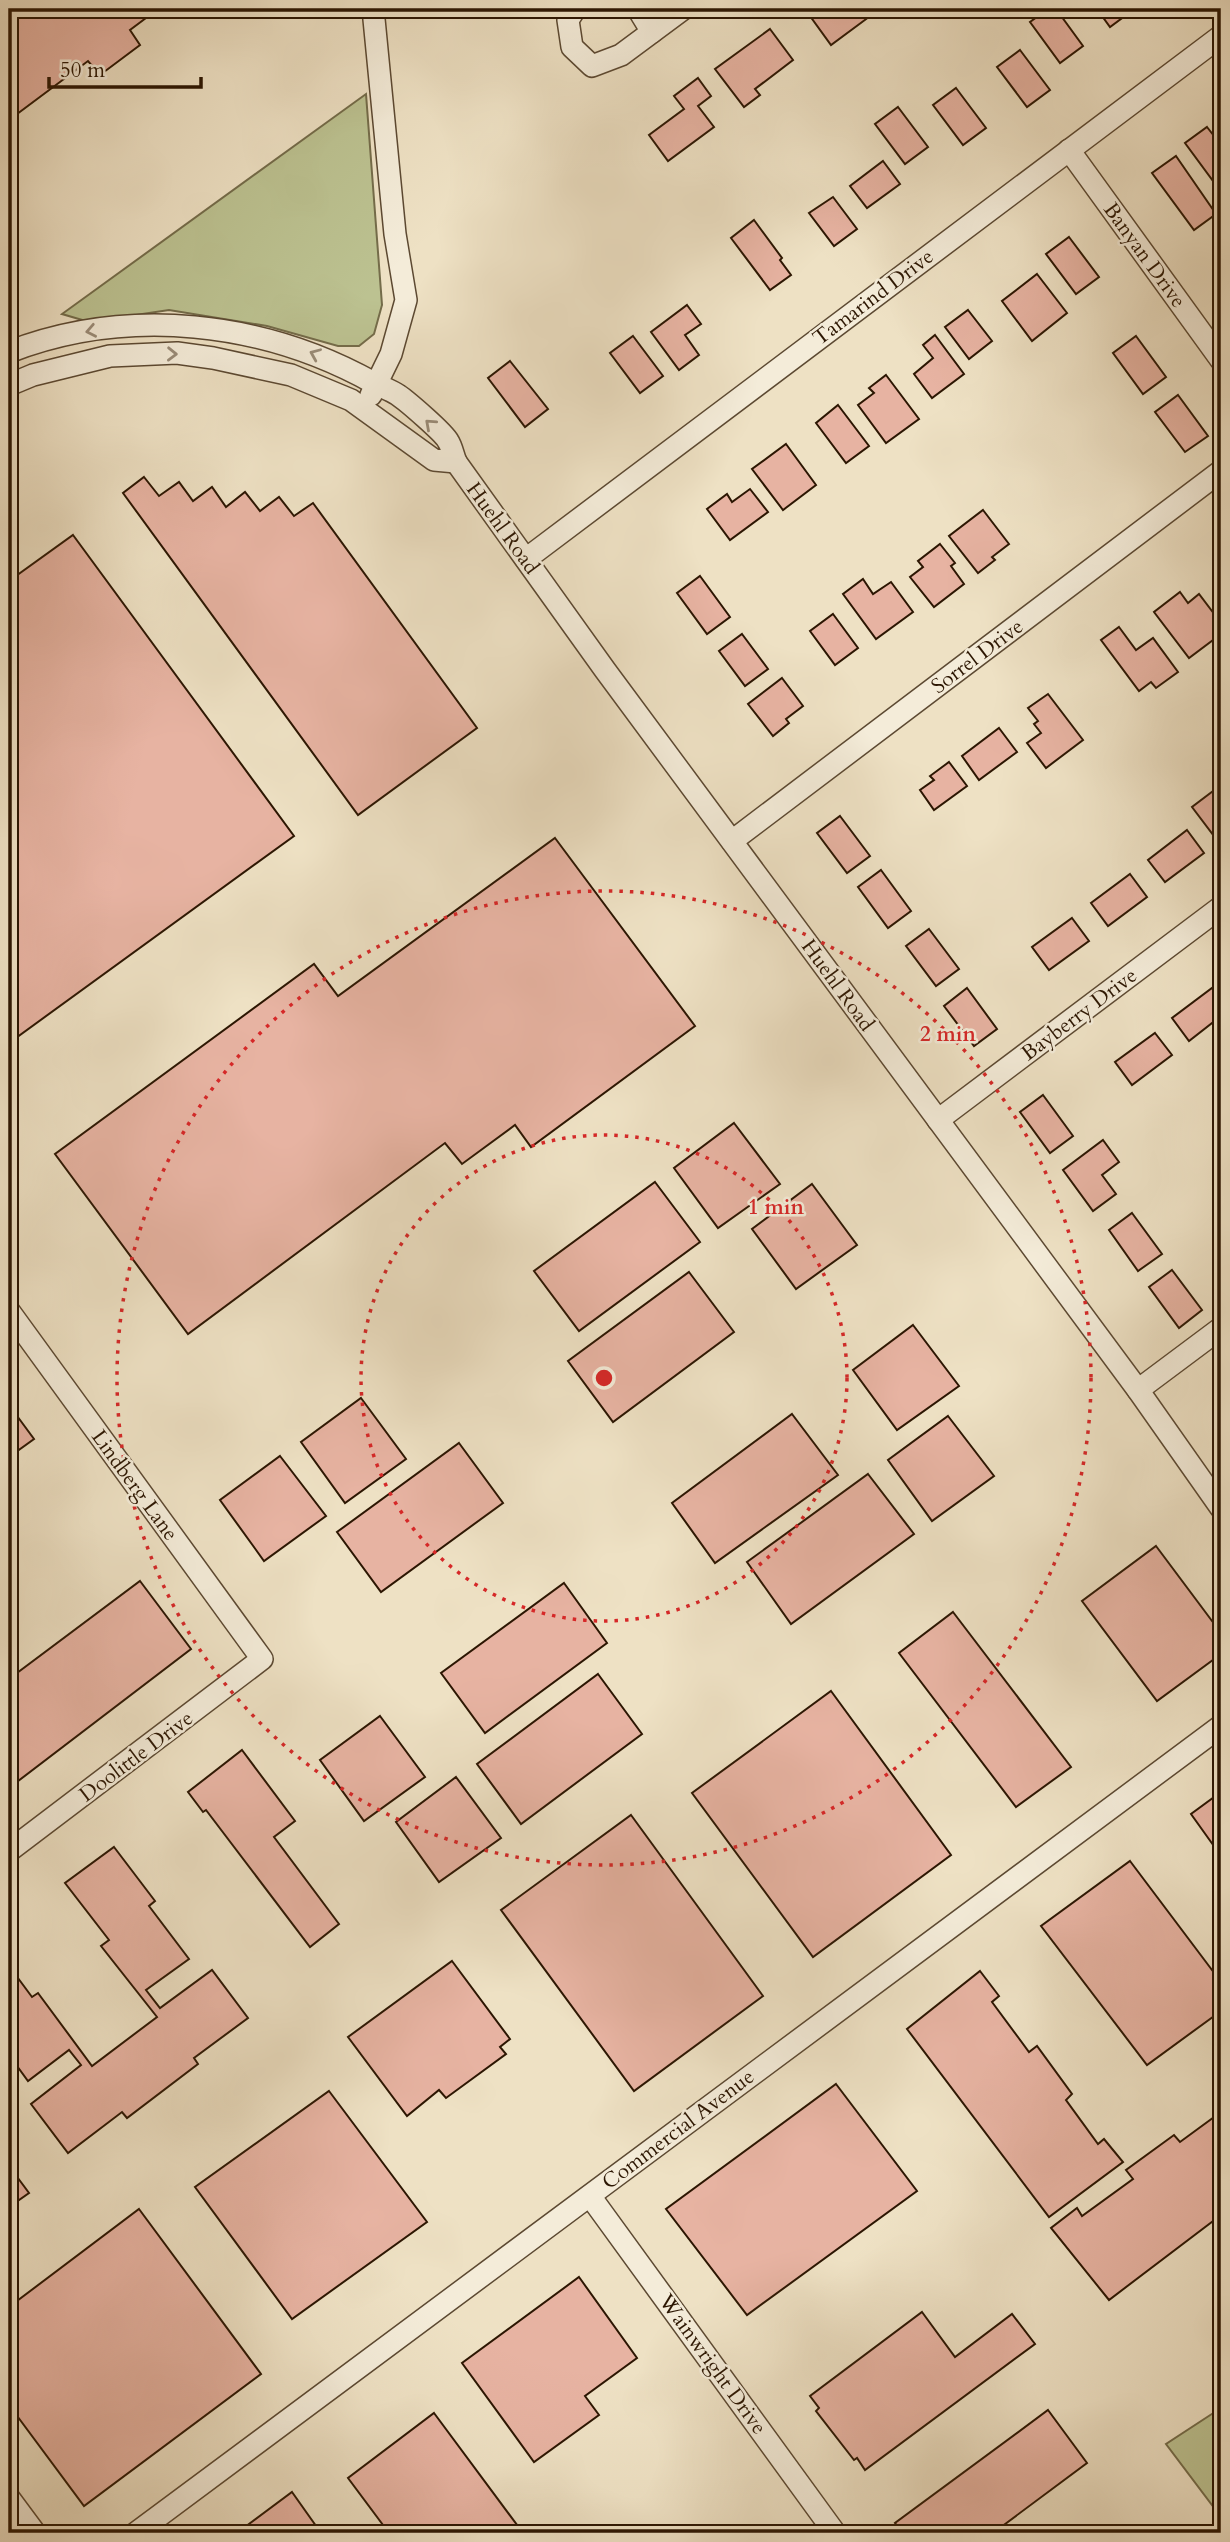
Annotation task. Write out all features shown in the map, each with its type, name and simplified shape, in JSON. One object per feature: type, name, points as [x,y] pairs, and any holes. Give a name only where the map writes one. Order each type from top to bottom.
[{"type":"street","points":[[365,409],[390,354],[406,300],[395,234],[373,9]]},
{"type":"street","points":[[575,9],[568,20],[572,47],[592,66],[621,55],[683,9]]},
{"type":"street","points":[[638,9],[652,32]]},
{"type":"street","name":"Tamarind Drive","points":[[526,559],[1221,36]]},
{"type":"street","name":"Banyan Drive","points":[[1069,150],[1221,360]]},
{"type":"street","name":"Huehl Road","points":[[9,352],[49,339],[104,328],[188,326],[247,334],[296,346],[397,394],[448,439],[456,461],[526,559],[1138,1390],[1221,1508]]},
{"type":"street","name":"Huehl Road","points":[[9,385],[33,375],[110,356],[177,353],[224,360],[291,375],[351,400],[434,460],[456,461]]},
{"type":"street","name":"Sorrel Drive","points":[[732,841],[1221,471]]},
{"type":"street","name":"Bayberry Drive","points":[[938,1121],[1221,907]]},
{"type":"street","name":"Lindberg Lane","points":[[9,1311],[262,1659]]},
{"type":"street","points":[[1138,1390],[1221,1328]]},
{"type":"street","name":"Doolittle Drive","points":[[9,1852],[262,1659]]},
{"type":"street","name":"Commercial Avenue","points":[[136,2533],[1221,1726]]},
{"type":"street","name":"Wainwright Drive","points":[[590,2196],[835,2533]]},
{"type":"street","points":[[9,2498],[35,2533]]},
{"type":"green space","points":[[366,94],[382,305],[374,334],[359,346],[338,346],[267,326],[169,310],[89,322],[62,314]]},
{"type":"green space","points":[[1221,2408],[1221,2517],[1166,2444]]},
{"type":"building","points":[[9,9],[158,9],[130,30],[140,45],[100,75],[88,61],[9,120]]},
{"type":"building","points":[[821,9],[877,11],[831,45],[810,16]]},
{"type":"building","points":[[1048,9],[1056,9],[1083,46],[1060,63],[1030,22]]},
{"type":"building","points":[[1097,9],[1133,9],[1133,10],[1110,27]]},
{"type":"building","points":[[770,29],[793,60],[755,89],[760,95],[744,107],[715,69]]},
{"type":"building","points":[[1020,50],[1050,90],[1027,107],[997,67]]},
{"type":"building","points":[[698,78],[711,96],[698,106],[714,127],[668,161],[649,135],[684,109],[674,96]]},
{"type":"building","points":[[956,88],[986,128],[963,145],[933,105]]},
{"type":"building","points":[[898,107],[928,147],[905,164],[875,124]]},
{"type":"building","points":[[1207,127],[1221,145],[1221,181],[1216,185],[1185,143]]},
{"type":"building","points":[[1176,156],[1216,214],[1194,230],[1152,173]]},
{"type":"building","points":[[883,161],[900,184],[867,208],[850,186]]},
{"type":"building","points":[[833,197],[857,229],[834,246],[809,213]]},
{"type":"building","points":[[754,220],[791,275],[770,290],[731,238]]},
{"type":"building","points":[[1069,237],[1099,277],[1076,294],[1046,254]]},
{"type":"building","points":[[1037,274],[1067,313],[1032,341],[1002,301]]},
{"type":"building","points":[[687,305],[701,324],[685,335],[699,355],[679,370],[651,332]]},
{"type":"building","points":[[968,310],[992,341],[969,359],[945,327]]},
{"type":"building","points":[[935,335],[964,374],[932,398],[914,374],[933,358],[923,345]]},
{"type":"building","points":[[633,336],[663,376],[640,393],[610,353]]},
{"type":"building","points":[[1136,336],[1166,377],[1143,394],[1113,353]]},
{"type":"building","points":[[510,361],[548,409],[525,427],[488,378]]},
{"type":"building","points":[[886,375],[919,419],[886,443],[858,405],[874,393],[869,388]]},
{"type":"building","points":[[1178,395],[1208,436],[1185,452],[1155,412]]},
{"type":"building","points":[[838,405],[869,446],[846,463],[816,423]]},
{"type":"building","points":[[786,444],[816,485],[783,510],[752,469]]},
{"type":"building","points":[[144,477],[159,496],[179,482],[193,501],[212,487],[226,507],[245,492],[260,511],[279,497],[294,516],[313,503],[477,728],[358,815],[123,493]]},
{"type":"building","points":[[750,489],[768,512],[730,540],[707,509],[727,494],[732,502]]},
{"type":"building","points":[[983,510],[1009,544],[992,557],[995,560],[978,573],[949,536]]},
{"type":"building","points":[[73,535],[294,836],[9,1043],[9,581]]},
{"type":"building","points":[[940,544],[955,563],[951,566],[964,584],[934,607],[910,577],[923,567],[918,561]]},
{"type":"building","points":[[700,576],[730,617],[707,634],[677,593]]},
{"type":"building","points":[[863,579],[873,594],[891,582],[913,612],[876,639],[843,594]]},
{"type":"building","points":[[1180,592],[1188,603],[1199,594],[1221,623],[1221,634],[1189,658],[1154,612]]},
{"type":"building","points":[[833,614],[858,648],[835,665],[810,631]]},
{"type":"building","points":[[1119,627],[1136,650],[1153,638],[1178,672],[1156,688],[1151,682],[1139,691],[1101,640]]},
{"type":"building","points":[[742,634],[768,669],[745,686],[719,651]]},
{"type":"building","points":[[782,678],[803,706],[786,719],[789,723],[773,736],[748,704]]},
{"type":"building","points":[[1048,694],[1083,740],[1046,768],[1027,743],[1041,733],[1034,724],[1038,721],[1028,708]]},
{"type":"building","points":[[999,728],[1017,752],[979,780],[962,756]]},
{"type":"building","points":[[949,762],[967,786],[934,810],[920,790],[934,780],[930,776]]},
{"type":"building","points":[[1221,785],[1221,837],[1217,840],[1192,807]]},
{"type":"building","points":[[840,816],[870,856],[847,873],[817,833]]},
{"type":"building","points":[[1187,830],[1204,853],[1165,882],[1148,860]]},
{"type":"building","points":[[555,838],[695,1026],[531,1147],[515,1125],[462,1164],[445,1143],[188,1334],[55,1154],[314,964],[338,996]]},
{"type":"building","points":[[881,870],[911,911],[888,928],[858,887]]},
{"type":"building","points":[[1130,874],[1147,897],[1108,926],[1091,903]]},
{"type":"building","points":[[1072,918],[1089,941],[1049,970],[1032,947]]},
{"type":"building","points":[[929,929],[959,969],[936,986],[906,946]]},
{"type":"building","points":[[967,988],[997,1029],[974,1046],[944,1006]]},
{"type":"building","points":[[1212,988],[1221,1001],[1221,1016],[1189,1041],[1172,1018]]},
{"type":"building","points":[[1155,1033],[1172,1055],[1132,1085],[1115,1062]]},
{"type":"building","points":[[1043,1095],[1073,1136],[1050,1153],[1020,1112]]},
{"type":"building","points":[[734,1123],[780,1184],[718,1228],[674,1168]]},
{"type":"building","points":[[1103,1140],[1119,1162],[1102,1175],[1116,1194],[1093,1211],[1063,1170]]},
{"type":"building","points":[[655,1182],[700,1242],[579,1331],[534,1271]]},
{"type":"building","points":[[812,1184],[857,1245],[796,1289],[752,1229]]},
{"type":"building","points":[[1132,1213],[1162,1254],[1138,1271],[1109,1230]]},
{"type":"building","points":[[1172,1270],[1202,1310],[1179,1328],[1149,1287]]},
{"type":"building","points":[[689,1272],[734,1332],[613,1422],[568,1361]]},
{"type":"building","points":[[913,1325],[959,1386],[897,1430],[853,1370]]},
{"type":"building","points":[[361,1398],[406,1459],[345,1503],[301,1442]]},
{"type":"building","points":[[9,1405],[34,1439],[9,1457]]},
{"type":"building","points":[[792,1414],[838,1475],[715,1563],[672,1503]]},
{"type":"building","points":[[948,1416],[994,1476],[932,1521],[888,1460]]},
{"type":"building","points":[[459,1443],[503,1503],[381,1592],[337,1532]]},
{"type":"building","points":[[280,1456],[326,1516],[264,1561],[220,1500]]},
{"type":"building","points":[[868,1474],[914,1534],[791,1624],[747,1562]]},
{"type":"building","points":[[1156,1546],[1221,1633],[1221,1654],[1157,1701],[1082,1601]]},
{"type":"building","points":[[140,1581],[191,1649],[9,1788],[9,1679]]},
{"type":"building","points":[[564,1583],[607,1643],[485,1733],[441,1673]]},
{"type":"building","points":[[953,1612],[1071,1767],[1016,1807],[899,1653]]},
{"type":"building","points":[[598,1674],[642,1734],[521,1824],[477,1764]]},
{"type":"building","points":[[831,1691],[951,1855],[813,1957],[692,1793]]},
{"type":"building","points":[[380,1716],[425,1777],[364,1821],[320,1760]]},
{"type":"building","points":[[242,1750],[295,1821],[274,1837],[339,1924],[310,1947],[206,1810],[203,1812],[188,1792]]},
{"type":"building","points":[[456,1777],[501,1838],[439,1882],[396,1822]]},
{"type":"building","points":[[1221,1792],[1221,1856],[1191,1814]]},
{"type":"building","points":[[631,1815],[763,1996],[634,2091],[501,1910]]},
{"type":"building","points":[[114,1847],[155,1901],[149,1906],[189,1959],[146,1990],[160,2008],[212,1970],[248,2018],[194,2058],[198,2064],[127,2118],[122,2112],[68,2153],[31,2104],[81,2065],[69,2050],[28,2081],[9,2055],[9,1966],[32,1997],[38,1993],[92,2066],[157,2017],[101,1946],[109,1940],[65,1883]]},
{"type":"building","points":[[1130,1861],[1221,1982],[1221,2011],[1147,2065],[1041,1926]]},
{"type":"building","points":[[452,1961],[510,2039],[500,2047],[506,2054],[446,2098],[439,2090],[407,2116],[348,2037]]},
{"type":"building","points":[[980,1971],[999,1996],[992,2002],[1029,2052],[1037,2046],[1072,2094],[1066,2100],[1098,2144],[1104,2139],[1123,2162],[1049,2217],[907,2029]]},
{"type":"building","points":[[836,2084],[917,2191],[747,2315],[666,2209]]},
{"type":"building","points":[[329,2091],[427,2222],[292,2319],[195,2187]]},
{"type":"building","points":[[1221,2112],[1221,2215],[1109,2300],[1051,2228],[1077,2208],[1082,2216],[1133,2179],[1126,2170],[1174,2135],[1180,2142]]},
{"type":"building","points":[[9,2166],[29,2193],[9,2207]]},
{"type":"building","points":[[139,2209],[261,2374],[84,2506],[9,2405],[9,2307]]},
{"type":"building","points":[[579,2277],[637,2358],[585,2396],[599,2415],[534,2462],[462,2363]]},
{"type":"building","points":[[922,2312],[955,2357],[1012,2314],[1035,2344],[865,2470],[816,2411],[819,2408],[810,2396]]},
{"type":"building","points":[[1048,2410],[1087,2463],[993,2533],[903,2533],[895,2523]]},
{"type":"building","points":[[434,2413],[523,2533],[389,2533],[348,2478]]},
{"type":"building","points":[[292,2492],[321,2533],[237,2533]]}]
